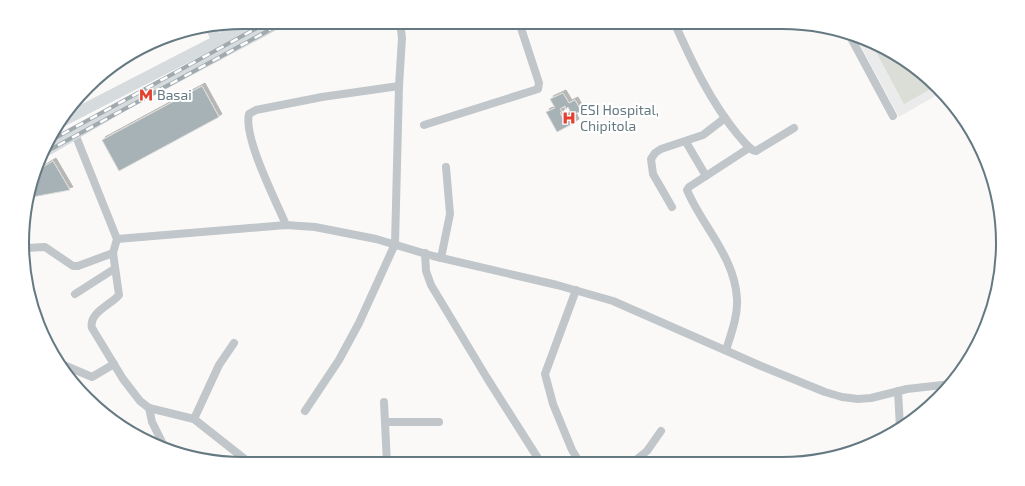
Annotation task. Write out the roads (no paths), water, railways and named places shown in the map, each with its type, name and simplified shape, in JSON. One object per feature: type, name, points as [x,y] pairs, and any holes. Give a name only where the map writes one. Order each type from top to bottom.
[{"type":"main road","points":[[51,147],[220,47],[228,36],[241,29]]},
{"type":"main road","points":[[228,36],[254,29]]},
{"type":"main road","points":[[70,117],[220,47]]},
{"type":"street","points":[[305,411],[339,360],[359,323],[395,244],[399,86],[402,38],[401,29]]},
{"type":"street","points":[[424,126],[538,89],[539,83],[521,29]]},
{"type":"street","points":[[677,29],[705,87],[724,118],[749,148],[756,150],[794,128]]},
{"type":"street","points":[[213,31],[220,47]]},
{"type":"street","points":[[852,41],[893,116]]},
{"type":"street","points":[[286,225],[257,158],[250,132],[248,118],[249,114],[256,110],[322,97],[399,86]]},
{"type":"street","points":[[672,207],[653,174],[651,159],[655,153],[661,150],[703,135],[724,118]]},
{"type":"street","points":[[75,134],[117,239],[113,253],[114,269],[120,295],[101,309],[91,324],[133,393],[149,408],[194,419],[242,457]]},
{"type":"street","points":[[686,142],[706,176]]},
{"type":"street","points":[[726,350],[737,309],[735,286],[724,255],[687,190],[689,187],[749,148]]},
{"type":"street","points":[[442,258],[450,214],[446,167]]},
{"type":"street","points":[[117,239],[286,225],[316,227],[376,238],[442,258],[576,290],[613,301],[825,392],[842,397],[858,399],[898,391],[942,385]]},
{"type":"street","points":[[29,248],[45,247],[73,266],[78,266],[113,253]]},
{"type":"street","points":[[425,253],[426,271],[431,285],[486,378],[537,457]]},
{"type":"street","points":[[75,294],[114,269]]},
{"type":"street","points":[[576,290],[545,374],[554,404],[572,450],[576,457]]},
{"type":"street","points":[[194,419],[219,365],[234,343]]},
{"type":"street","points":[[69,367],[92,377],[114,364]]},
{"type":"street","points":[[898,391],[900,422]]},
{"type":"street","points":[[384,402],[387,457]]},
{"type":"street","points":[[149,408],[152,422],[162,441]]},
{"type":"street","points":[[386,422],[439,422]]},
{"type":"street","points":[[640,457],[648,451],[661,431]]},
{"type":"railway","points":[[58,137],[255,29]]},
{"type":"railway","points":[[50,150],[271,29]]},
{"type":"place","name":"Basai","points":[[146,95]]},
{"type":"place","name":"ESI Hospital, Chipitola","points":[[569,118]]}]
